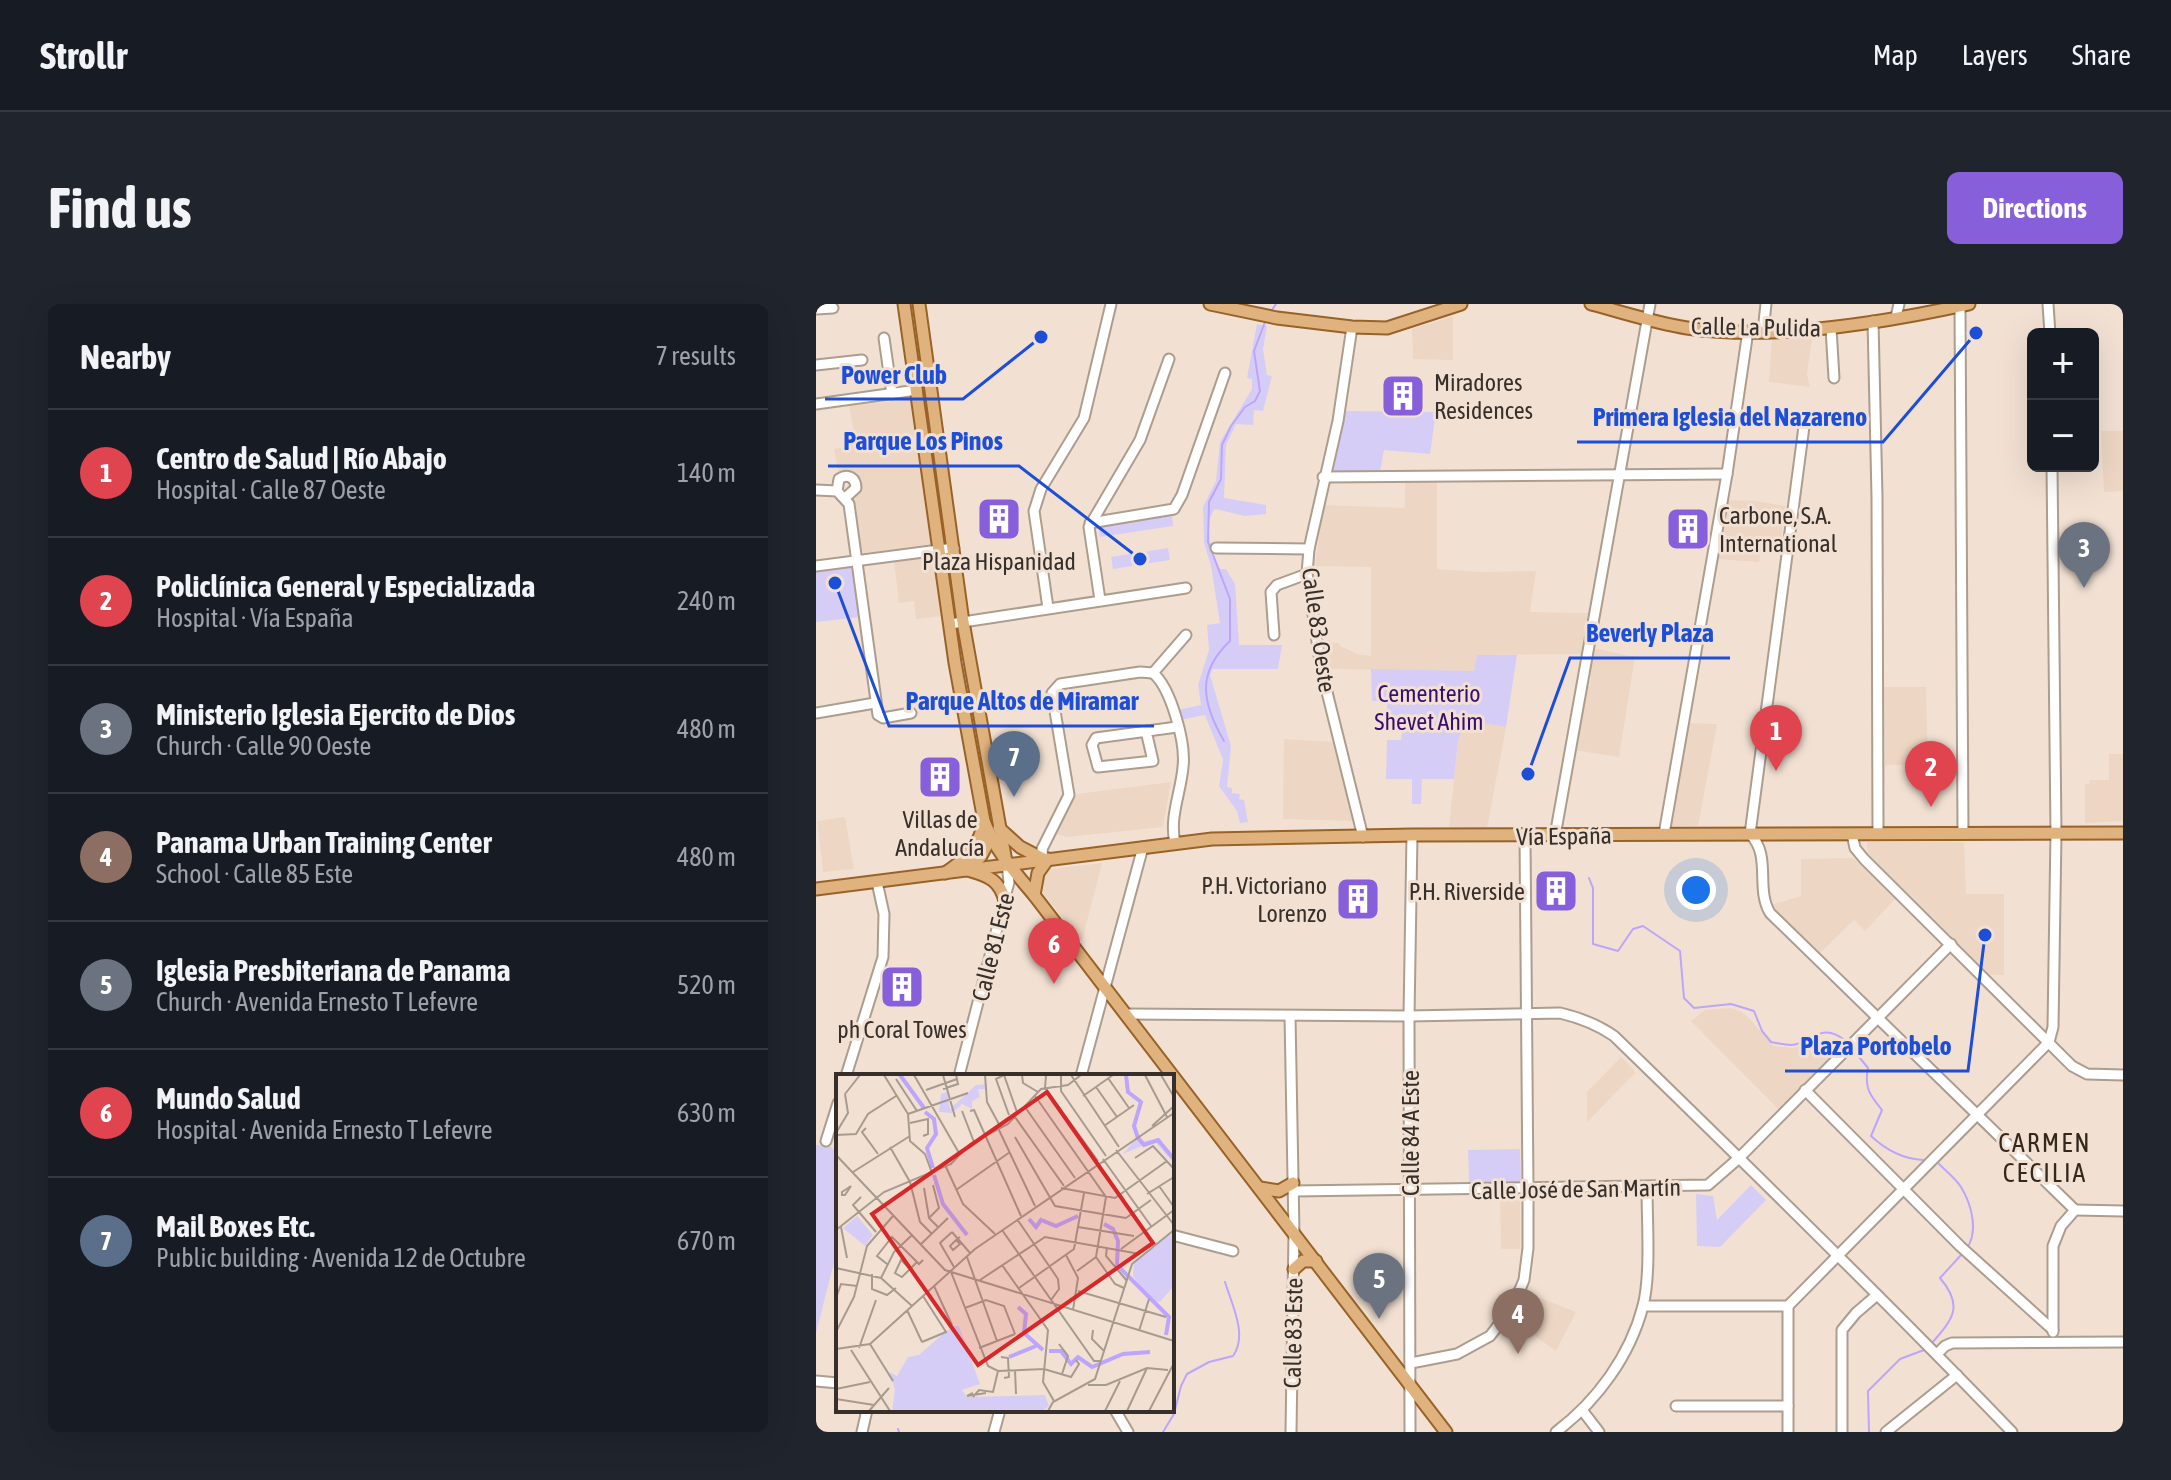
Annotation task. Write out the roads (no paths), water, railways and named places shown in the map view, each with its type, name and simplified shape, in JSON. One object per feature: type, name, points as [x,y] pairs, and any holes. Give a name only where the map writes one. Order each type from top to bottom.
[{"type":"main road","points":[[904,304],[950,624],[984,821],[990,839],[1172,1074]]},
{"type":"main road","points":[[919,304],[963,622],[1007,864]]},
{"type":"main road","points":[[1210,304],[1263,310],[1277,318],[1387,328],[1461,304]]},
{"type":"main road","name":"Calle La Pulida","points":[[1591,304],[1688,328],[1748,331],[1831,328],[1965,305]]},
{"type":"main road","points":[[932,499],[946,492]]},
{"type":"main road","points":[[942,874],[974,847],[984,821]]},
{"type":"main road","points":[[999,828],[1020,847],[1046,859],[1031,892]]},
{"type":"main road","name":"Vía España","points":[[816,889],[1212,839],[1412,835],[2123,833]]},
{"type":"main road","points":[[990,839],[981,856],[967,870],[991,878],[1002,890],[1005,901]]},
{"type":"main road","points":[[1005,901],[1015,889],[1031,892]]},
{"type":"main road","points":[[1174,1077],[1446,1432]]},
{"type":"main road","points":[[1259,1188],[1279,1191],[1293,1187]]},
{"type":"main road","points":[[1294,1269],[1303,1261],[1316,1261]]},
{"type":"street","points":[[1048,608],[1034,511],[1041,489],[1084,418],[1111,304]]},
{"type":"street","points":[[1555,836],[1650,304]]},
{"type":"street","points":[[1763,331],[1766,304]]},
{"type":"street","points":[[1896,317],[1899,304]]},
{"type":"street","points":[[2048,304],[2050,328]]},
{"type":"street","points":[[1963,834],[1965,305]]},
{"type":"street","points":[[816,309],[833,308]]},
{"type":"street","points":[[1873,321],[1877,455],[1878,834]]},
{"type":"street","name":"Calle 83 Oeste","points":[[1352,327],[1338,421],[1323,477],[1307,574],[1321,668],[1363,837]]},
{"type":"street","points":[[1831,328],[1834,378]]},
{"type":"street","points":[[1664,834],[1727,474],[1748,331]]},
{"type":"street","points":[[884,338],[892,394]]},
{"type":"street","points":[[1100,600],[1090,523],[1140,440],[1169,359]]},
{"type":"street","points":[[816,365],[862,360]]},
{"type":"street","points":[[1090,523],[1174,509],[1182,495],[1225,373]]},
{"type":"street","points":[[816,404],[917,390]]},
{"type":"street","points":[[1805,419],[1750,834],[1761,850],[1764,904],[2075,1210],[2123,1211]]},
{"type":"street","points":[[1643,1306],[1788,1306],[2049,1042],[2053,1027],[2056,833],[2052,472]]},
{"type":"street","points":[[1323,477],[1727,474]]},
{"type":"street","points":[[816,490],[841,494],[849,504],[875,703],[880,717],[911,713]]},
{"type":"street","points":[[816,566],[954,548]]},
{"type":"street","points":[[1216,548],[1309,549]]},
{"type":"street","points":[[1274,635],[1271,592],[1277,585],[1307,574]]},
{"type":"street","points":[[950,624],[1186,588]]},
{"type":"street","points":[[1153,673],[1186,635]]},
{"type":"street","points":[[1046,859],[1042,849],[1069,795],[1052,693],[1060,684],[1140,672],[1153,673],[1161,680],[1177,727],[1184,766],[1172,831],[1175,842]]},
{"type":"street","points":[[816,713],[875,703]]},
{"type":"street","points":[[1146,731],[1153,761],[1098,767],[1092,745],[1096,738],[1146,731],[1177,727]]},
{"type":"street","points":[[1852,834],[1855,848],[1864,859],[2078,1071],[2092,1075],[2123,1075]]},
{"type":"street","name":"Calle 84 A Este","points":[[1410,1432],[1412,835]]},
{"type":"street","points":[[1411,1363],[1472,1348],[1490,1336],[1503,1322],[1524,1280],[1528,1189],[1525,836]]},
{"type":"street","points":[[1082,1074],[1143,847]]},
{"type":"street","name":"Calle 81 Este","points":[[960,1074],[1005,901],[1009,882],[1007,864]]},
{"type":"street","points":[[847,1074],[883,957],[885,925],[877,882]]},
{"type":"street","name":"Calle José de San Martín","points":[[1293,1187],[1410,1191],[1708,1185],[1739,1158],[1951,944]]},
{"type":"street","points":[[1126,1014],[1409,1016],[1560,1013],[1601,1026],[1739,1158],[2012,1432]]},
{"type":"street","name":"Calle 83 Este","points":[[1290,1016],[1294,1233],[1291,1432]]},
{"type":"street","points":[[1805,1090],[1960,1246],[2053,1330]]},
{"type":"street","points":[[826,1141],[836,1109]]},
{"type":"street","points":[[1556,1432],[1582,1410],[1618,1362],[1643,1306],[1647,1188]]},
{"type":"street","points":[[2053,1342],[2053,1246],[2061,1226],[2075,1210]]},
{"type":"street","points":[[1174,1236],[1233,1251]]},
{"type":"street","points":[[1842,1432],[1842,1330],[1877,1295]]},
{"type":"street","points":[[1788,1306],[1788,1432]]},
{"type":"street","points":[[1931,1349],[1952,1343],[2123,1342]]},
{"type":"street","points":[[1886,1432],[1957,1375]]},
{"type":"street","points":[[816,1381],[836,1383]]},
{"type":"street","points":[[1676,1406],[1788,1406]]},
{"type":"street","points":[[1582,1410],[1599,1432]]},
{"type":"street","points":[[862,1432],[867,1412]]},
{"type":"street","points":[[994,1432],[999,1412]]},
{"type":"street","points":[[1116,1412],[1128,1432]]},
{"type":"waterway","points":[[1270,313],[1276,304]]},
{"type":"waterway","points":[[1224,741],[1211,714],[1206,689],[1212,665],[1230,641],[1230,599],[1208,542],[1209,502],[1221,479],[1222,445],[1231,426],[1245,407],[1255,401],[1260,391],[1254,351],[1265,322]]},
{"type":"waterway","points":[[1589,878],[1593,888],[1593,944],[1618,951],[1633,929],[1643,926],[1680,951],[1684,998],[1694,1008],[1731,1004],[1754,1011],[1762,1031],[1771,1042],[1798,1044],[1823,1033],[1837,1035],[1846,1041]]},
{"type":"waterway","points":[[1855,1052],[1868,1068],[1869,1091],[1882,1110],[1871,1136],[1895,1153],[1923,1160]]},
{"type":"waterway","points":[[1939,1164],[1959,1184],[1968,1202],[1973,1227],[1966,1249]]},
{"type":"waterway","points":[[1932,1343],[1950,1319],[1954,1305],[1940,1278],[1962,1254]]},
{"type":"waterway","points":[[1163,1432],[1174,1414],[1187,1374],[1209,1362],[1233,1356],[1237,1348],[1239,1329],[1225,1282]]},
{"type":"waterway","points":[[1869,1432],[1868,1391],[1900,1359],[1924,1350]]},
{"type":"place","name":"Primera Iglesia del Nazareno","points":[[1976,333]]},
{"type":"place","name":"Power Club","points":[[1041,337]]},
{"type":"place","name":"Miradores Residences","points":[[1403,396]]},
{"type":"place","name":"Plaza Hispanidad","points":[[999,519]]},
{"type":"place","name":"Carbone, S.A. International","points":[[1688,529]]},
{"type":"place","name":"Parque Los Pinos","points":[[1140,559]]},
{"type":"place","name":"Parque Altos de Miramar","points":[[835,583]]},
{"type":"place","name":"Ministerio Iglesia Ejercito de Dios","points":[[2084,588]]},
{"type":"place","name":"Centro de Salud | Río Abajo","points":[[1776,771]]},
{"type":"place","name":"Beverly Plaza","points":[[1528,774]]},
{"type":"place","name":"Villas de Andalucía","points":[[940,777]]},
{"type":"place","name":"Mail Boxes Etc.","points":[[1014,797]]},
{"type":"place","name":"Policlínica General y Especializada","points":[[1931,807]]},
{"type":"place","name":"P.H. Riverside","points":[[1556,891]]},
{"type":"place","name":"P.H. Victoriano Lorenzo","points":[[1358,899]]},
{"type":"place","name":"Plaza Portobelo","points":[[1985,935]]},
{"type":"place","name":"Mundo Salud","points":[[1054,984]]},
{"type":"place","name":"ph Coral Towes","points":[[902,987]]},
{"type":"place","name":"Iglesia Presbiteriana de Panama","points":[[1379,1319]]},
{"type":"place","name":"Panama Urban Training Center","points":[[1518,1354]]},
{"type":"district","name":"CARMEN CECILIA","points":[[2045,1158]]},
{"type":"park label","name":"Cementerio Shevet Ahim","points":[[1429,707]]}]
